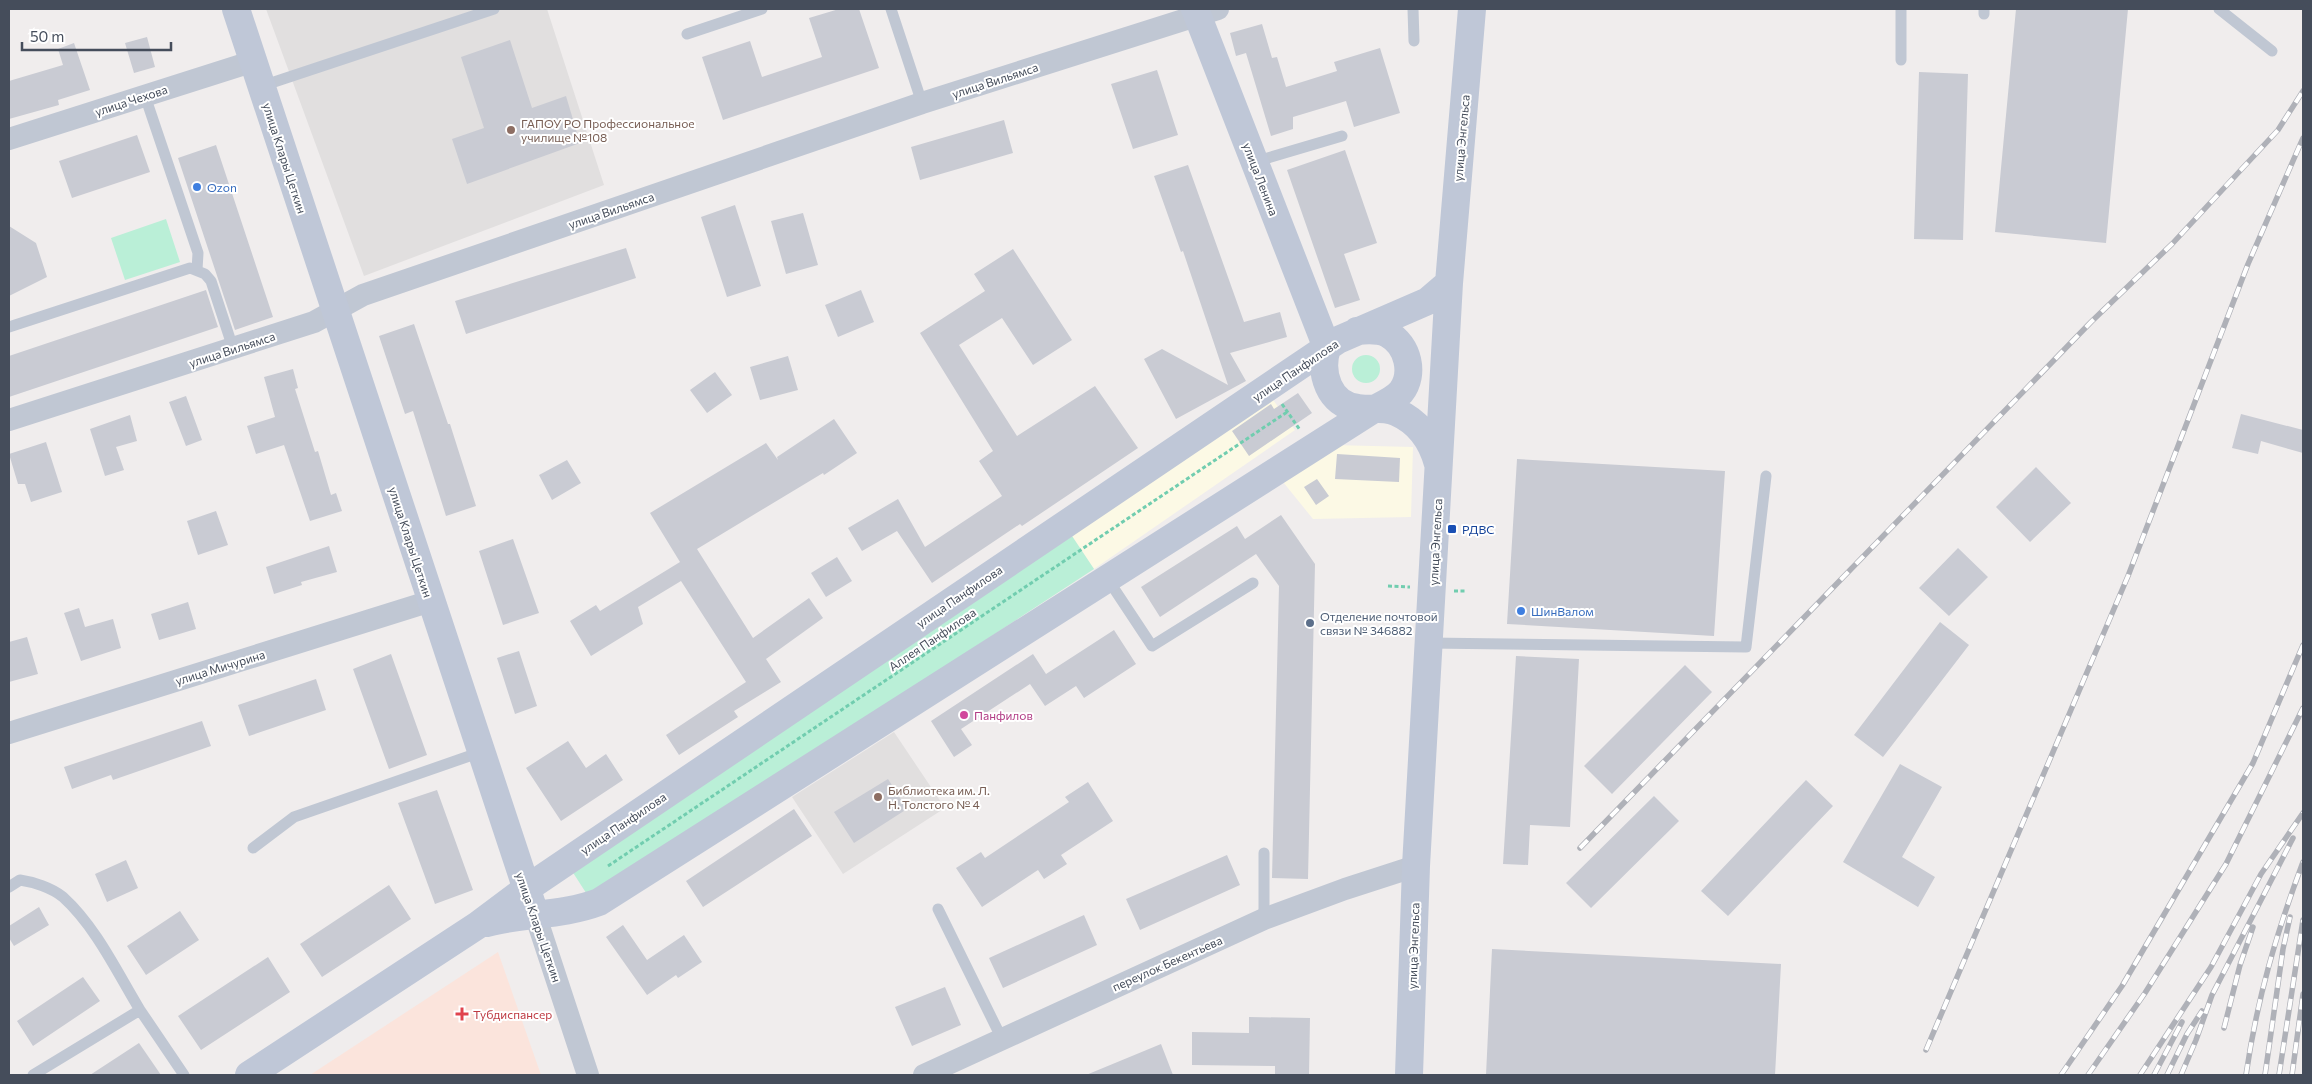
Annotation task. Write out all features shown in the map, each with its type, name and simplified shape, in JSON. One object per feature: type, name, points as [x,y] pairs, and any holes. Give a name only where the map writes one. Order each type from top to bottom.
[{"type":"street","name":"улица Клары Цеткин","points":[[236,9],[588,1075]]},
{"type":"street","name":"улица Энгельса","points":[[1409,1075],[1416,866],[1444,367],[1449,283],[1472,9]]},
{"type":"street","name":"улица Вильямса","points":[[9,420],[314,322],[363,295],[922,103],[1203,11]]},
{"type":"street","name":"улица Ленина","points":[[1203,11],[1254,162],[1327,348]]},
{"type":"street","name":"улица Чехова","points":[[9,139],[145,96],[258,74]]},
{"type":"street","name":"улица Панфилова","points":[[249,1075],[478,925],[526,889],[1327,348],[1354,332],[1428,301],[1449,283]]},
{"type":"street","points":[[1327,348],[1323,360],[1324,368],[1326,382],[1333,394],[1342,403],[1356,408],[1381,405],[1400,392],[1408,380],[1408,366],[1405,353],[1398,341],[1386,333],[1371,330],[1354,332]]},
{"type":"street","name":"улица Панфилова","points":[[478,925],[535,914],[558,914],[581,910],[599,902],[1381,405],[1418,390],[1431,382],[1444,367]]},
{"type":"street","points":[[1381,405],[1418,426],[1428,437],[1435,452],[1439,468]]},
{"type":"street","name":"улица Мичурина","points":[[9,733],[431,600]]},
{"type":"street","name":"переулок Бекентьева","points":[[924,1075],[1264,919],[1345,889],[1416,866]]},
{"type":"lane","points":[[258,74],[494,9]]},
{"type":"lane","points":[[687,34],[762,9]]},
{"type":"lane","points":[[891,9],[922,103]]},
{"type":"lane","points":[[1413,9],[1414,41]]},
{"type":"lane","points":[[1900,60],[1901,9]]},
{"type":"lane","points":[[2219,9],[2272,51]]},
{"type":"lane","points":[[145,96],[198,254],[197,270]]},
{"type":"lane","points":[[1254,162],[1342,136]]},
{"type":"lane","points":[[9,327],[184,268],[197,270],[209,277],[233,348]]},
{"type":"lane","points":[[1429,643],[1746,647],[1766,476]]},
{"type":"lane","points":[[1107,578],[1152,646],[1253,583]]},
{"type":"lane","points":[[253,848],[294,817],[481,752]]},
{"type":"lane","points":[[1264,853],[1264,919]]},
{"type":"lane","points":[[9,887],[20,880],[34,882],[62,896],[88,926],[140,1010],[184,1075]]},
{"type":"lane","points":[[938,909],[1002,1039]]},
{"type":"lane","points":[[33,1075],[140,1010]]},
{"type":"path","points":[[1269,387],[1313,448]]},
{"type":"path","name":"Аллея Панфилова","points":[[603,869],[1287,412]]},
{"type":"shaded area","points":[[266,9],[547,9],[604,185],[364,276]]},
{"type":"shaded area","points":[[1271,397],[1295,430],[1094,569],[1072,536]]},
{"type":"shaded area","points":[[1332,445],[1413,447],[1411,517],[1313,519],[1279,477]]},
{"type":"shaded area","points":[[894,732],[945,808],[843,874],[792,797]]},
{"type":"shaded area","name":"Тубдиспансер","points":[[498,952],[541,1075],[310,1075]]},
{"type":"green space","points":[[166,219],[180,262],[125,280],[111,238]]},
{"type":"green space","points":[[1366,355],[1376,359],[1380,369],[1376,379],[1366,383],[1356,379],[1352,369],[1356,359]]},
{"type":"green space","points":[[1072,536],[1094,569],[590,899],[570,868]]},
{"type":"building","points":[[839,9],[859,9],[879,68],[723,120],[702,57],[750,41],[762,77],[822,57],[809,18]]},
{"type":"building","points":[[2016,9],[2128,9],[2106,243],[1995,232]]},
{"type":"building","points":[[1262,24],[1272,58],[1277,57],[1286,87],[1337,71],[1334,62],[1380,48],[1400,113],[1354,127],[1346,101],[1293,117],[1293,129],[1271,136],[1246,53],[1236,56],[1230,33]]},
{"type":"building","points":[[147,37],[155,67],[134,73],[125,43]]},
{"type":"building","points":[[510,40],[532,108],[566,96],[580,143],[467,184],[452,139],[484,128],[461,57]]},
{"type":"building","points":[[74,43],[90,90],[58,100],[59,105],[9,119],[9,81],[63,65],[58,49]]},
{"type":"building","points":[[1157,70],[1178,135],[1133,149],[1111,84]]},
{"type":"building","points":[[1919,72],[1968,74],[1963,240],[1914,239]]},
{"type":"building","points":[[1004,120],[1013,153],[920,180],[911,147]]},
{"type":"building","points":[[137,135],[150,172],[72,198],[59,161]]},
{"type":"building","points":[[216,145],[273,317],[235,330],[178,158]]},
{"type":"building","points":[[1345,150],[1377,243],[1344,254],[1360,300],[1335,308],[1287,170]]},
{"type":"building","points":[[1188,165],[1244,322],[1280,312],[1287,337],[1230,353],[1246,381],[1176,419],[1144,359],[1162,349],[1228,385],[1183,251],[1181,252],[1154,176]]},
{"type":"building","points":[[735,205],[761,286],[727,297],[701,217]]},
{"type":"building","points":[[803,213],[818,265],[786,274],[771,221]]},
{"type":"building","points":[[9,226],[36,243],[47,277],[9,296]]},
{"type":"building","points":[[626,248],[636,278],[466,334],[455,301]]},
{"type":"building","points":[[1013,249],[1072,340],[1033,365],[1002,318],[959,345],[1017,436],[1095,386],[1138,448],[1022,526],[1020,524],[932,583],[897,531],[862,551],[848,528],[898,499],[925,547],[1002,496],[979,461],[993,451],[920,333],[985,291],[974,274]]},
{"type":"building","points":[[206,290],[218,327],[9,397],[9,356]]},
{"type":"building","points":[[861,290],[874,322],[838,337],[825,305]]},
{"type":"building","points":[[414,324],[448,424],[450,424],[476,506],[446,516],[413,411],[405,414],[379,336]]},
{"type":"building","points":[[788,356],[798,390],[760,400],[750,367]]},
{"type":"building","points":[[293,369],[298,388],[295,389],[315,452],[318,451],[331,495],[336,493],[342,511],[310,521],[284,445],[256,454],[247,426],[275,417],[264,377]]},
{"type":"building","points":[[715,372],[732,395],[707,413],[690,390]]},
{"type":"building","points":[[1298,393],[1312,413],[1249,456],[1232,431],[1271,404],[1274,409]]},
{"type":"building","points":[[186,396],[202,440],[186,446],[169,402]]},
{"type":"building","points":[[2241,414],[2303,430],[2303,453],[2261,441],[2258,454],[2232,448]]},
{"type":"building","points":[[130,415],[137,441],[116,447],[124,470],[105,476],[90,429]]},
{"type":"building","points":[[834,419],[857,453],[824,475],[823,473],[697,549],[753,638],[809,598],[823,618],[766,659],[781,682],[734,711],[738,717],[679,755],[666,735],[746,682],[681,581],[638,607],[643,624],[591,656],[570,621],[596,605],[600,611],[680,562],[650,513],[766,443],[778,460],[777,457]]},
{"type":"building","points":[[46,442],[62,492],[31,502],[25,484],[18,484],[9,454]]},
{"type":"building","points":[[1337,454],[1400,458],[1399,482],[1335,479]]},
{"type":"building","points":[[1517,459],[1725,471],[1714,636],[1507,624]]},
{"type":"building","points":[[567,460],[581,483],[552,500],[539,475]]},
{"type":"building","points":[[2036,467],[2071,503],[2030,542],[1996,507]]},
{"type":"building","points":[[1317,479],[1329,496],[1316,505],[1304,487]]},
{"type":"building","points":[[216,511],[228,545],[198,555],[187,521]]},
{"type":"building","points":[[1281,515],[1315,564],[1308,879],[1272,878],[1279,586],[1256,554],[1160,617],[1141,587],[1237,526],[1245,539]]},
{"type":"building","points":[[513,539],[539,613],[503,625],[479,551]]},
{"type":"building","points":[[329,546],[337,572],[301,582],[302,585],[274,594],[266,567]]},
{"type":"building","points":[[1958,548],[1988,577],[1949,616],[1919,588]]},
{"type":"building","points":[[837,557],[852,581],[826,597],[811,573]]},
{"type":"building","points":[[188,602],[196,629],[159,640],[151,614]]},
{"type":"building","points":[[79,608],[85,627],[113,619],[121,648],[81,661],[64,613]]},
{"type":"building","points":[[1940,622],[1969,645],[1883,757],[1854,735]]},
{"type":"building","points":[[1114,630],[1136,664],[1084,698],[1076,686],[1045,706],[1030,684],[961,729],[972,745],[954,757],[931,721],[1033,654],[1046,674]]},
{"type":"building","points":[[27,637],[38,674],[9,682],[9,642]]},
{"type":"building","points":[[519,651],[537,706],[515,714],[497,658]]},
{"type":"building","points":[[391,654],[427,755],[389,769],[353,669]]},
{"type":"building","points":[[1516,656],[1579,659],[1570,827],[1530,825],[1528,865],[1503,864]]},
{"type":"building","points":[[1685,665],[1712,692],[1612,794],[1584,766]]},
{"type":"building","points":[[316,679],[326,710],[249,736],[238,705]]},
{"type":"building","points":[[202,721],[211,746],[113,780],[111,775],[72,789],[64,767]]},
{"type":"building","points":[[568,741],[586,768],[606,754],[623,780],[561,821],[526,768]]},
{"type":"building","points":[[1900,764],[1942,787],[1902,857],[1935,877],[1918,907],[1843,862]]},
{"type":"building","points":[[888,779],[907,809],[854,843],[834,812]]},
{"type":"building","points":[[1806,780],[1833,806],[1728,916],[1701,891]]},
{"type":"building","points":[[1088,782],[1113,821],[1061,855],[1067,864],[1044,879],[1038,870],[982,907],[956,868],[981,852],[985,858],[1069,802],[1065,797]]},
{"type":"building","points":[[437,790],[473,890],[435,904],[398,803]]},
{"type":"building","points":[[1654,796],[1679,821],[1591,908],[1566,883]]},
{"type":"building","points":[[794,809],[812,836],[703,907],[686,881]]},
{"type":"building","points":[[1227,855],[1240,885],[1140,930],[1126,899]]},
{"type":"building","points":[[126,860],[138,888],[107,902],[95,874]]},
{"type":"building","points":[[389,885],[411,919],[322,977],[300,944]]},
{"type":"building","points":[[39,907],[49,925],[14,946],[9,938],[9,926]]},
{"type":"building","points":[[180,911],[199,940],[146,975],[127,946]]},
{"type":"building","points":[[1084,915],[1097,945],[1003,988],[989,958]]},
{"type":"building","points":[[623,925],[647,960],[684,935],[702,962],[678,978],[676,975],[647,995],[606,937]]},
{"type":"building","points":[[1492,949],[1781,964],[1775,1075],[1486,1075]]},
{"type":"building","points":[[268,957],[290,992],[201,1050],[178,1016]]},
{"type":"building","points":[[83,977],[100,1001],[33,1046],[17,1021]]},
{"type":"building","points":[[945,987],[961,1025],[912,1046],[895,1007]]},
{"type":"building","points":[[1249,1017],[1310,1018],[1309,1075],[1275,1075],[1275,1066],[1192,1065],[1192,1032],[1249,1033]]},
{"type":"building","points":[[139,1043],[161,1075],[90,1075]]},
{"type":"building","points":[[1161,1044],[1173,1075],[1086,1075]]},
{"type":"railway","points":[[1580,848],[2091,322],[2172,244],[2278,130],[2303,91]]},
{"type":"railway","points":[[1926,1050],[2128,576],[2248,264],[2303,138]]},
{"type":"railway","points":[[2061,1075],[2122,986],[2253,763],[2303,645]]},
{"type":"railway","points":[[2088,1075],[2145,993],[2226,864],[2303,708]]},
{"type":"railway","points":[[2140,1075],[2211,967],[2261,874],[2303,813]]},
{"type":"railway","points":[[2181,1075],[2212,995],[2293,838]]},
{"type":"railway","points":[[2246,1075],[2268,967],[2303,862]]},
{"type":"railway","points":[[2265,1075],[2283,949],[2290,917]]},
{"type":"railway","points":[[2279,1075],[2303,920]]},
{"type":"railway","points":[[2224,1028],[2240,965],[2253,927]]},
{"type":"railway","points":[[2292,1075],[2303,994]]},
{"type":"railway","points":[[2167,1075],[2187,1034],[2202,1011]]},
{"type":"railway","points":[[2154,1075],[2182,1022]]},
{"type":"place","name":"ГАПОУ РО Профессиональное училище №108","points":[[511,130]]},
{"type":"place","name":"Ozon","points":[[197,187]]},
{"type":"place","name":"РДВС","points":[[1452,529]]},
{"type":"place","name":"ШинВалом","points":[[1521,611]]},
{"type":"place","name":"Отделение почтовой связи № 346882","points":[[1310,623]]},
{"type":"place","name":"Панфилов","points":[[964,715]]},
{"type":"place","name":"Библиотека им. Л. Н. Толстого № 4","points":[[878,797]]},
{"type":"place","name":"Тубдиспансер","points":[[462,1014]]}]
